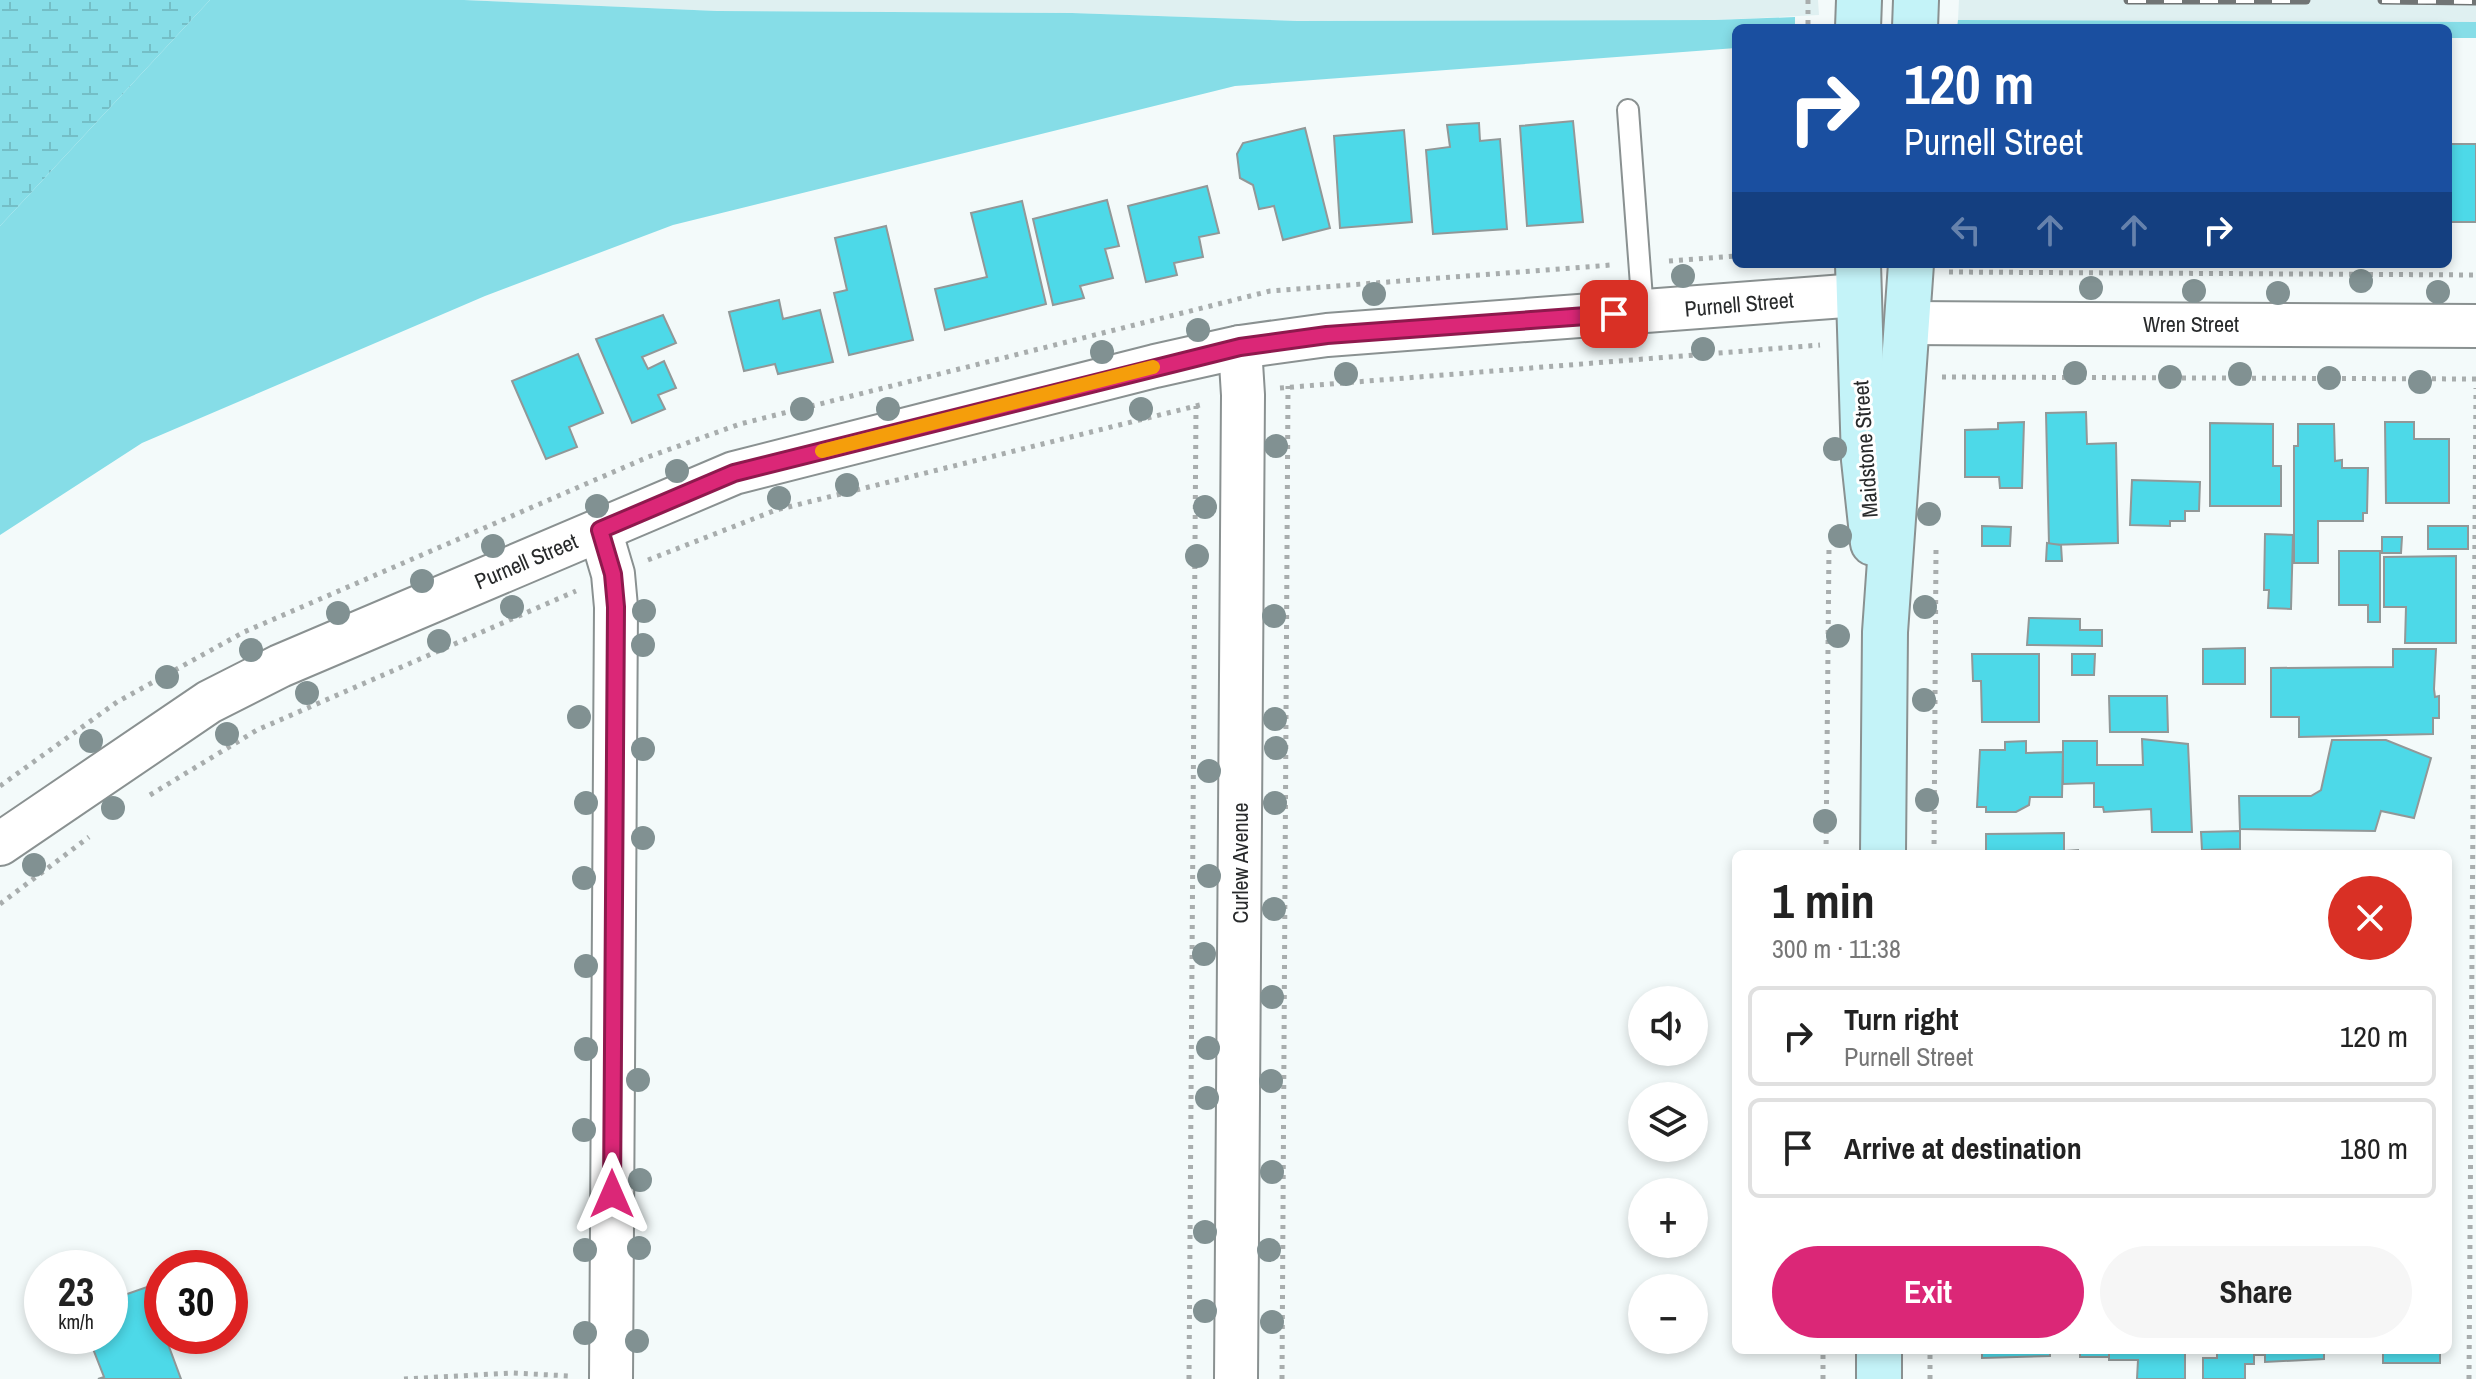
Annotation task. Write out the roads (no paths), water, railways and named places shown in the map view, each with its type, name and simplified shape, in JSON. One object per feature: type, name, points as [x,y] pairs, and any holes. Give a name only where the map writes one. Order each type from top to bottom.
[{"type":"main road","points":[[1858,24],[1859,0]]},
{"type":"main road","points":[[1915,24],[1916,0]]},
{"type":"main road","name":"Maidstone Street","points":[[1883,850],[1885,632],[1922,323],[1912,268]]},
{"type":"main road","points":[[1858,279],[1922,323]]},
{"type":"main road","name":"Maidstone Street","points":[[1858,279],[1864,460],[1885,632]]},
{"type":"main road","points":[[1879,1354],[1879,1379]]},
{"type":"street","name":"Purnell Street","points":[[0,844],[209,702],[280,666],[734,473],[1240,347],[1327,335],[1643,312],[1858,279]]},
{"type":"street","name":"Wren Street","points":[[1922,323],[2476,326]]},
{"type":"street","name":"Curlew Avenue","points":[[1236,1379],[1243,395],[1240,347]]},
{"type":"street","points":[[594,1378],[613,574],[600,530]]},
{"type":"lane","points":[[1628,110],[1643,312]]},
{"type":"railway","points":[[2128,0],[2306,0]]},
{"type":"railway","points":[[2382,0],[2476,1]]}]
